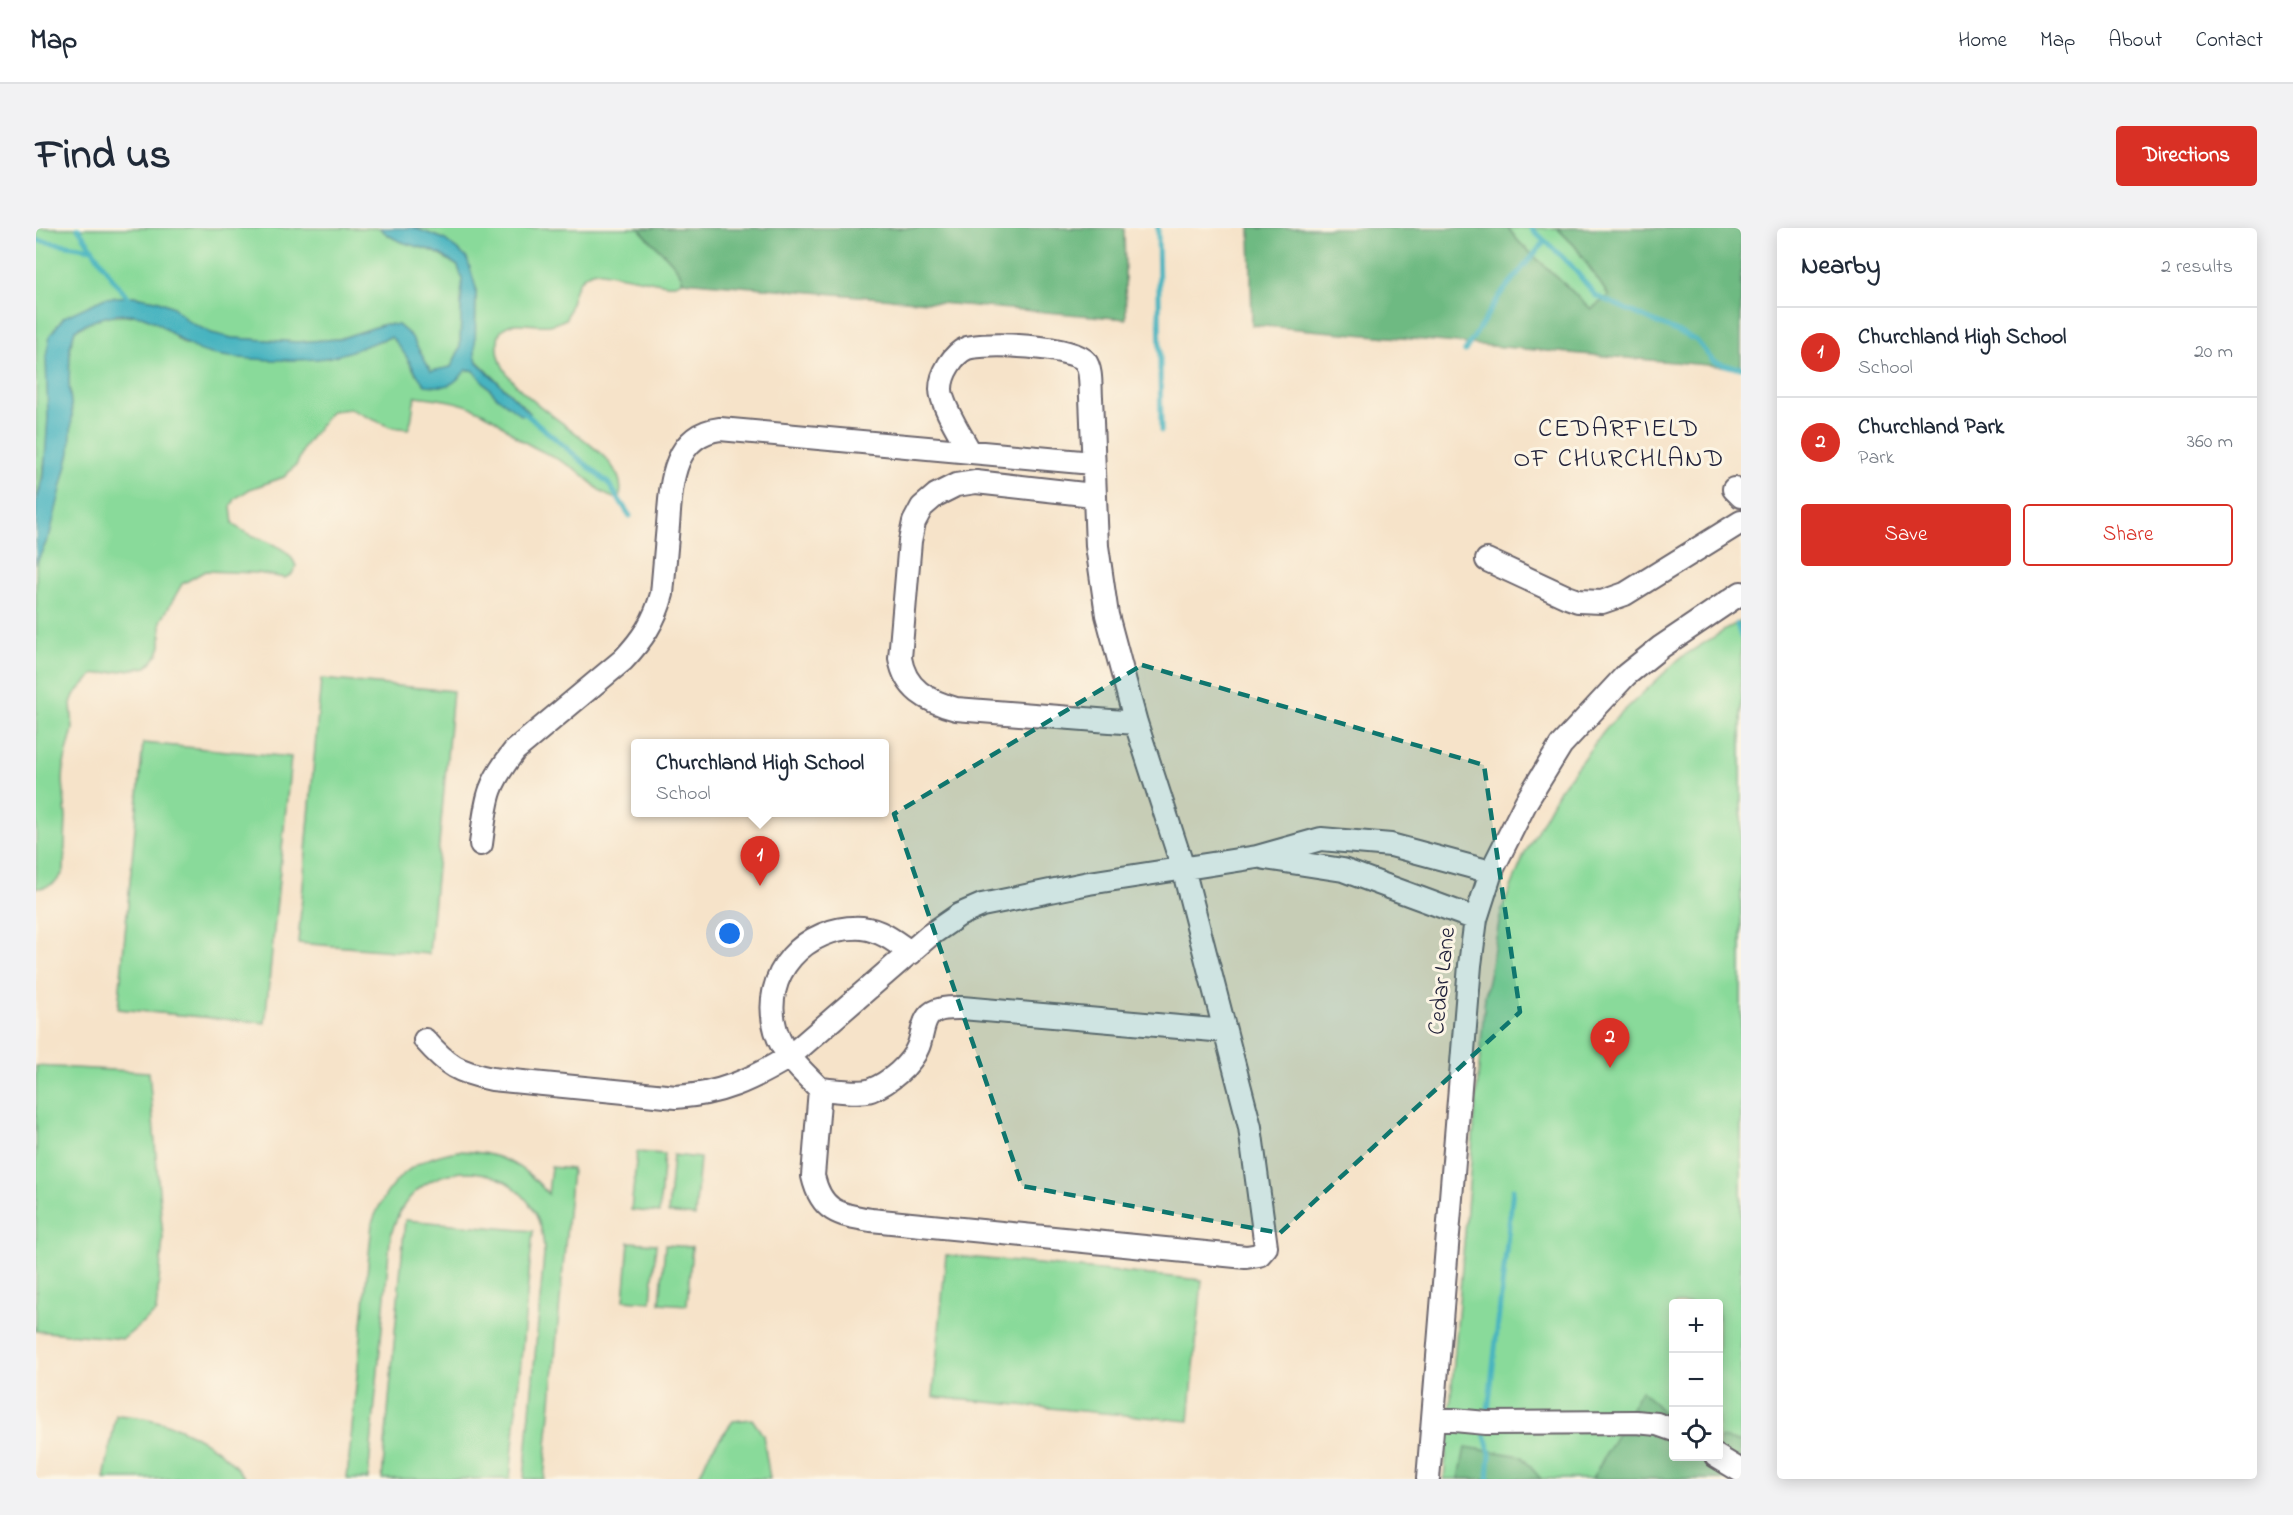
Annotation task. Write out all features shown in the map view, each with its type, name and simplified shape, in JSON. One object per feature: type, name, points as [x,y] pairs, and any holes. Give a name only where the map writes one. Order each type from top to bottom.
[{"type":"street","points":[[820,1089],[813,1176],[816,1190],[822,1201],[832,1210],[847,1216],[883,1222],[1246,1257],[1259,1255],[1266,1247],[1250,1127],[1226,1031],[1183,868],[1136,723],[1105,606],[1093,495],[1089,375],[1085,362],[1075,354],[1062,351],[982,345],[965,349],[951,361],[943,375],[941,390],[970,452]]},
{"type":"street","points":[[481,844],[489,789],[515,750],[623,660],[638,645],[657,613],[663,594],[672,475],[682,453],[696,437],[708,431],[720,429],[1092,463]]},
{"type":"street","points":[[1093,495],[976,482],[956,485],[936,495],[922,507],[914,522],[910,541],[900,658],[902,671],[908,683],[919,692],[937,704],[956,709],[1136,723]]},
{"type":"street","points":[[1486,560],[1573,599],[1602,602],[1625,594],[1741,522]]},
{"type":"street","name":"Cedar Lane","points":[[1428,1479],[1470,965],[1476,920],[1491,872],[1526,802],[1568,736],[1626,675],[1661,647],[1741,592]]},
{"type":"street","points":[[425,1040],[443,1060],[466,1074],[492,1079],[676,1097],[704,1095],[732,1087],[789,1057],[930,935],[959,915],[982,905],[1035,893],[1257,857],[1321,839],[1391,844],[1491,872]]},
{"type":"street","points":[[1257,857],[1343,870],[1476,920]]},
{"type":"street","points":[[911,953],[890,936],[864,928],[837,929],[812,938],[792,956],[778,978],[772,1005],[776,1031],[789,1057],[820,1089],[869,1091],[894,1076],[909,1062],[918,1049],[927,1017],[946,1008],[1226,1031]]},
{"type":"street","points":[[1433,1418],[1486,1423],[1636,1422],[1657,1424],[1669,1428]]},
{"type":"street","points":[[1723,1460],[1741,1471]]},
{"type":"highlighted area","points":[[1142,665],[1484,765],[1520,1012],[1280,1233],[1022,1186],[894,814]]},
{"type":"green space","points":[[36,228],[380,228],[393,238],[437,253],[458,266],[462,278],[460,348],[451,367],[431,372],[411,336],[398,325],[385,324],[339,339],[297,342],[232,338],[211,333],[189,322],[173,307],[156,300],[133,296],[50,335],[47,437],[36,503]]},
{"type":"green space","points":[[414,228],[639,228],[676,267],[683,281],[675,284],[597,271],[589,273],[579,282],[566,319],[549,325],[509,325],[499,336],[498,345],[503,367],[518,387],[608,461],[619,480],[619,499],[602,492],[578,471],[521,440],[495,419],[464,405],[416,396],[408,429],[390,427],[350,409],[331,411],[304,447],[297,464],[284,477],[250,489],[235,499],[231,507],[233,524],[240,530],[276,546],[291,557],[296,566],[292,574],[285,578],[258,573],[205,571],[182,584],[161,621],[161,646],[158,654],[147,667],[93,675],[74,695],[71,703],[73,729],[64,764],[63,781],[66,817],[64,870],[53,884],[36,888],[36,564],[50,534],[72,414],[69,384],[70,347],[75,330],[100,317],[141,315],[159,324],[184,344],[327,358],[391,337],[401,347],[416,374],[473,370],[497,397],[529,412],[477,361],[475,355],[476,288],[444,239]]},
{"type":"green space","points":[[639,228],[1124,228],[1126,319],[683,281],[676,267]]},
{"type":"green space","points":[[1250,228],[1508,228],[1519,242],[1591,309],[1609,296],[1575,246],[1557,228],[1741,228],[1741,368],[1252,325]]},
{"type":"green space","points":[[1508,228],[1557,228],[1575,246],[1609,296],[1591,309],[1519,242]]},
{"type":"green space","points":[[1741,620],[1741,1479],[1444,1479],[1485,996],[1501,912],[1525,853],[1559,790],[1609,725],[1680,658]]},
{"type":"green space","points":[[321,679],[453,691],[429,954],[298,943]]},
{"type":"green space","points":[[143,743],[291,757],[265,1023],[118,1009]]},
{"type":"green space","points":[[36,1066],[149,1072],[163,1239],[156,1312],[123,1339],[36,1331]]},
{"type":"green space","points":[[458,1151],[485,1154],[508,1161],[529,1175],[548,1194],[551,1167],[572,1169],[544,1479],[524,1479],[544,1255],[538,1221],[523,1196],[500,1179],[474,1172],[447,1175],[422,1187],[402,1209],[390,1241],[368,1479],[347,1479],[372,1223],[386,1195],[404,1174],[428,1159]]},
{"type":"green space","points":[[637,1152],[664,1154],[659,1213],[631,1210]]},
{"type":"green space","points":[[673,1155],[700,1158],[695,1216],[668,1213]]},
{"type":"green space","points":[[405,1220],[533,1231],[510,1479],[382,1479]]},
{"type":"green space","points":[[629,1242],[656,1244],[651,1302],[624,1300]]},
{"type":"green space","points":[[665,1245],[692,1247],[687,1305],[660,1303]]},
{"type":"green space","points":[[946,1255],[1202,1280],[1189,1421],[933,1397]]},
{"type":"green space","points":[[1641,1390],[1669,1415],[1669,1461],[1723,1461],[1723,1439],[1741,1442],[1741,1479],[1592,1479]]},
{"type":"green space","points":[[116,1415],[153,1420],[192,1435],[216,1450],[246,1479],[104,1479]]},
{"type":"green space","points":[[752,1419],[763,1435],[770,1479],[698,1479],[710,1452],[733,1421]]},
{"type":"green space","points":[[1465,1447],[1521,1456],[1541,1479],[1459,1479]]},
{"type":"water","points":[[380,228],[414,228],[444,239],[467,258],[476,288],[475,355],[477,362],[530,413],[521,415],[497,397],[473,370],[466,370],[457,380],[448,385],[425,385],[401,348],[391,337],[325,358],[253,359],[203,352],[150,319],[139,316],[117,315],[95,320],[75,330],[70,347],[69,384],[72,414],[70,452],[50,534],[36,564],[36,503],[44,474],[48,417],[46,357],[50,335],[64,317],[105,298],[133,296],[156,300],[173,307],[189,322],[211,333],[232,338],[297,342],[339,339],[385,324],[398,325],[411,336],[431,371],[451,367],[460,348],[462,278],[458,266],[436,252],[398,240]]},
{"type":"waterway","points":[[78,228],[117,285],[132,301]]},
{"type":"waterway","points":[[1158,228],[1161,431]]},
{"type":"waterway","points":[[1531,228],[1570,264],[1596,296],[1696,340],[1713,361],[1732,367],[1741,367]]},
{"type":"waterway","points":[[36,240],[92,249]]},
{"type":"waterway","points":[[1465,351],[1500,295],[1545,241]]},
{"type":"waterway","points":[[520,409],[608,483],[630,516]]},
{"type":"waterway","points":[[1737,624],[1741,637]]},
{"type":"waterway","points":[[1488,1411],[1513,1189]]},
{"type":"waterway","points":[[1485,1436],[1490,1453],[1488,1479]]},
{"type":"place","name":"Churchland High School","points":[[760,886]]},
{"type":"place","name":"Churchland Park","points":[[1610,1068]]},
{"type":"district","name":"CEDARFIELD OF CHURCHLAND","points":[[1619,445]]}]
